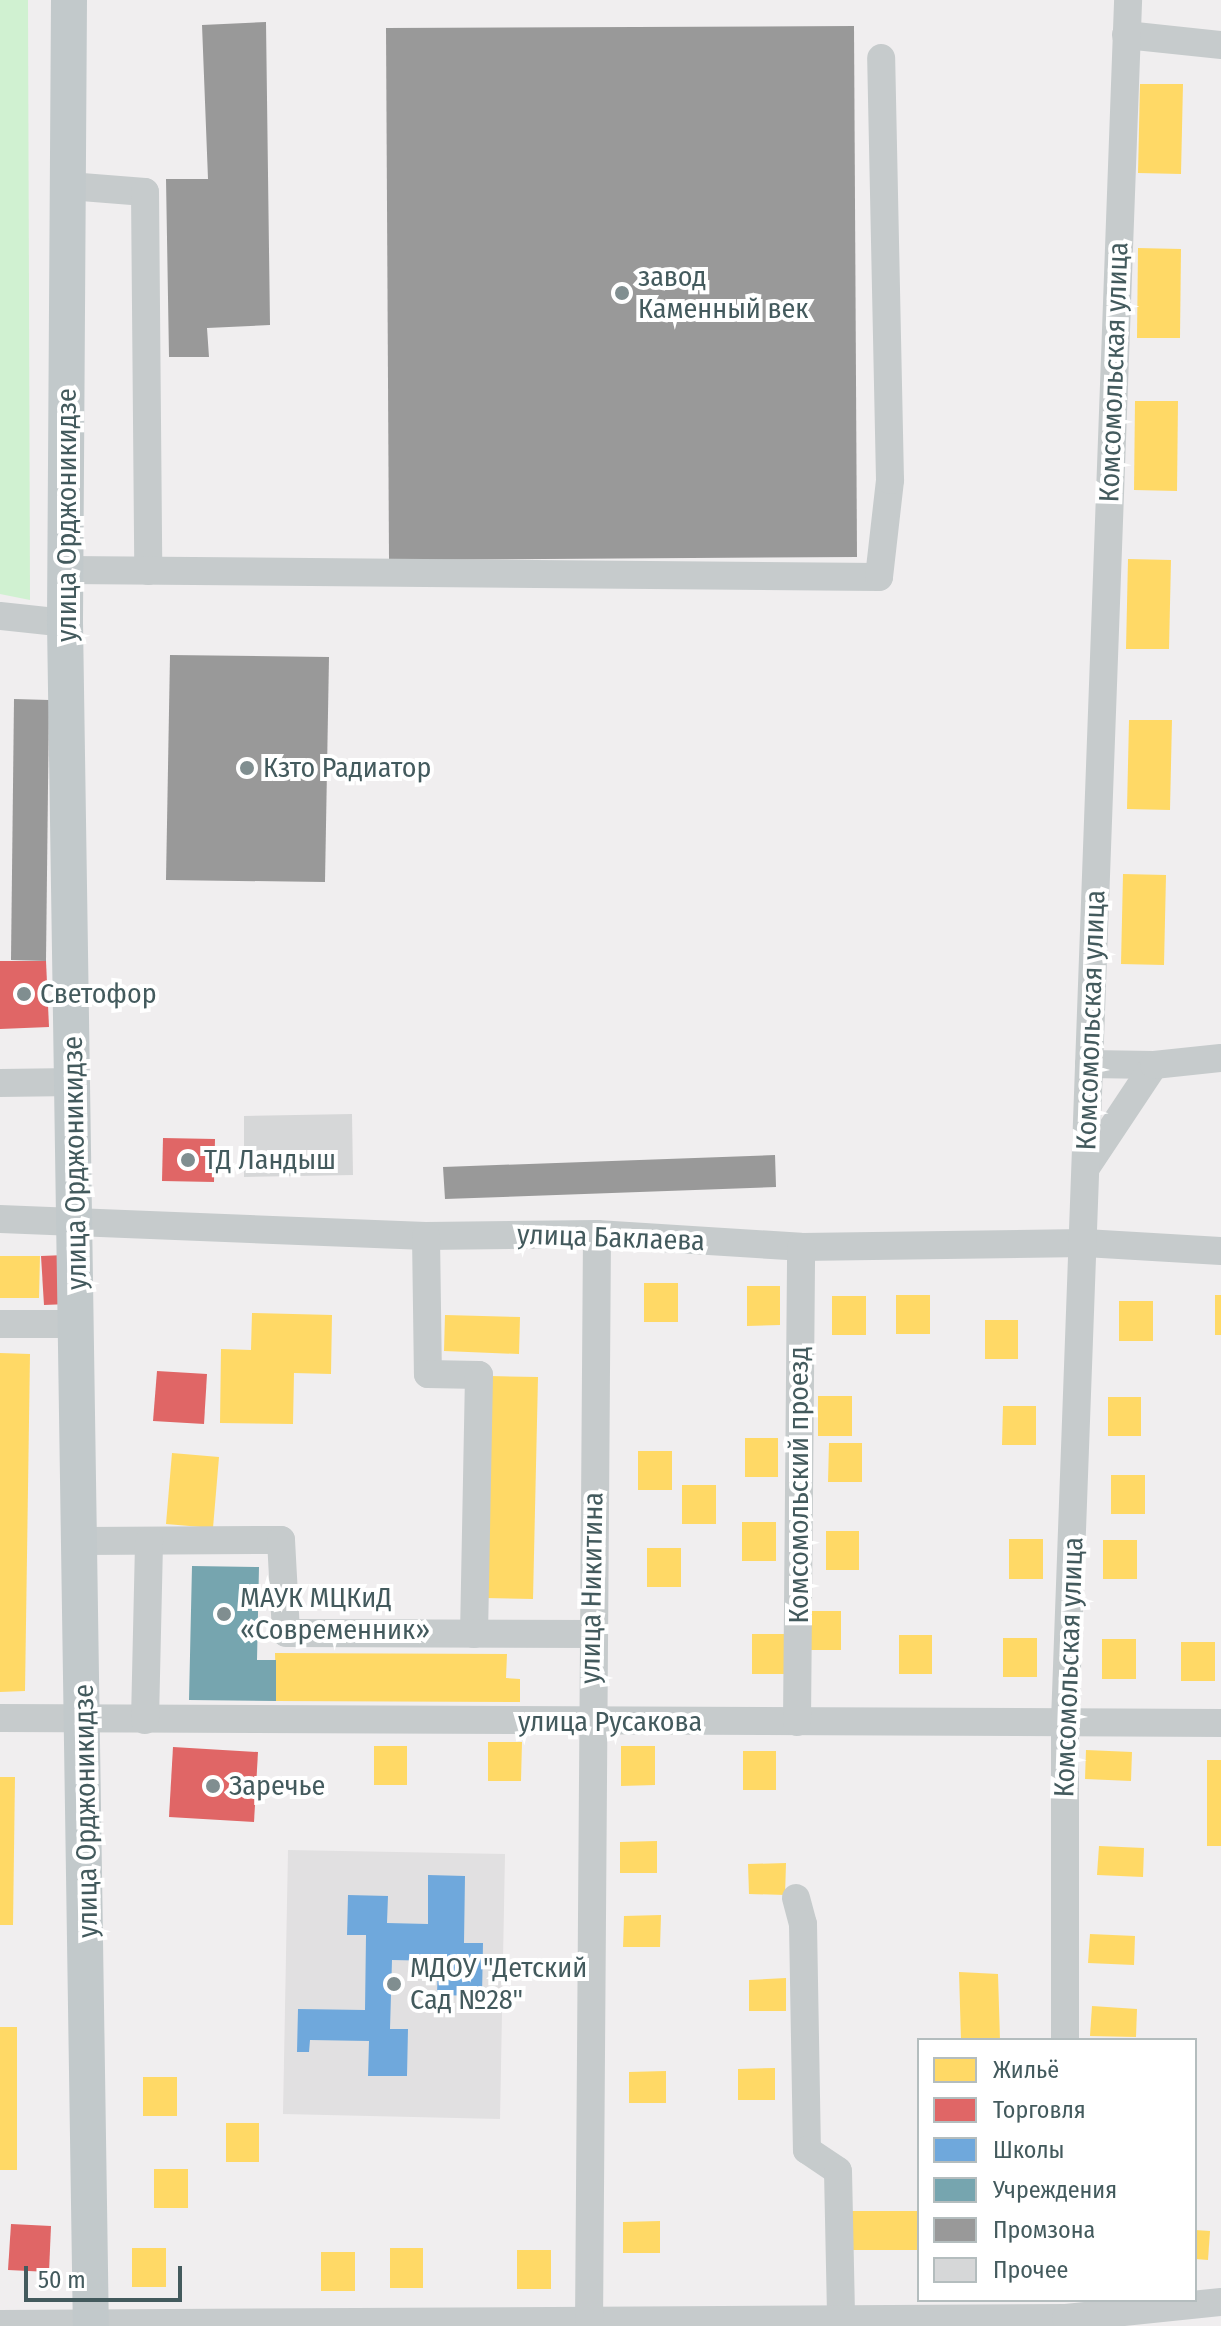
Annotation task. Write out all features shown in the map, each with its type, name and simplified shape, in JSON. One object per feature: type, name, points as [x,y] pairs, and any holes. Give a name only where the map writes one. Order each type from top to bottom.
[{"type":"main road","name":"улица Орджоникидзе","points":[[69,0],[65,623],[78,1220],[91,2325]]},
{"type":"street","name":"Комсомольская улица","points":[[1065,2038],[1065,1721],[1085,1243],[1128,0]]},
{"type":"street","points":[[1126,35],[1221,45]]},
{"type":"street","points":[[67,570],[879,577],[890,480],[881,58]]},
{"type":"street","points":[[69,186],[145,192],[148,571]]},
{"type":"street","points":[[0,616],[65,623]]},
{"type":"street","points":[[1089,1064],[1154,1065],[1221,1058]]},
{"type":"street","points":[[1087,1167],[1154,1065]]},
{"type":"street","points":[[0,1083],[74,1082]]},
{"type":"street","name":"улица Баклаева","points":[[0,1219],[426,1236],[597,1234],[801,1247],[1085,1243],[1221,1251]]},
{"type":"street","name":"улица Никитина","points":[[589,2323],[591,1722],[597,1234]]},
{"type":"street","points":[[426,1236],[428,1374],[479,1375],[474,1634]]},
{"type":"street","name":"Комсомольский проезд","points":[[797,1722],[801,1247]]},
{"type":"street","points":[[0,1324],[78,1324]]},
{"type":"street","points":[[82,1541],[281,1540],[286,1633],[592,1634]]},
{"type":"street","points":[[145,1720],[149,1541]]},
{"type":"street","name":"улица Русакова","points":[[0,1718],[1221,1723]]},
{"type":"street","points":[[796,1898],[803,1924],[807,2150],[838,2171],[841,2319]]},
{"type":"street","points":[[0,2324],[589,2323],[1066,2315],[1221,2302]]},
{"type":"shaded area","name":"МДОУ \"Детский Сад №28\"","points":[[288,1850],[505,1854],[500,2119],[283,2114]]},
{"type":"green space","points":[[0,0],[28,0],[30,600],[0,594]]},
{"type":"building: Жильё","points":[[1140,84],[1183,84],[1181,174],[1138,173]]},
{"type":"building: Жильё","points":[[1138,248],[1181,249],[1180,338],[1137,338]]},
{"type":"building: Жильё","points":[[1135,401],[1178,401],[1177,491],[1134,490]]},
{"type":"building: Жильё","points":[[1128,559],[1171,560],[1169,649],[1126,649]]},
{"type":"building: Жильё","points":[[1129,720],[1172,720],[1170,810],[1127,809]]},
{"type":"building: Жильё","points":[[1123,874],[1166,875],[1164,965],[1121,964]]},
{"type":"building: Жильё","points":[[0,1256],[40,1256],[39,1298],[0,1298]]},
{"type":"building: Жильё","points":[[644,1283],[678,1283],[678,1322],[644,1322]]},
{"type":"building: Жильё","points":[[747,1286],[780,1286],[780,1325],[747,1326]]},
{"type":"building: Жильё","points":[[896,1295],[930,1295],[930,1334],[896,1334]]},
{"type":"building: Жильё","points":[[1215,1295],[1221,1295],[1221,1335],[1215,1335]]},
{"type":"building: Жильё","points":[[832,1296],[866,1296],[866,1335],[832,1335]]},
{"type":"building: Жильё","points":[[1119,1301],[1153,1301],[1153,1341],[1119,1341]]},
{"type":"building: Жильё","points":[[252,1313],[332,1315],[331,1374],[294,1373],[293,1424],[220,1423],[221,1349],[251,1350]]},
{"type":"building: Жильё","points":[[445,1315],[520,1317],[519,1354],[444,1351]]},
{"type":"building: Жильё","points":[[985,1320],[1018,1320],[1018,1359],[985,1359]]},
{"type":"building: Жильё","points":[[0,1353],[30,1354],[25,1691],[0,1692]]},
{"type":"building: Жильё","points":[[490,1376],[538,1377],[533,1599],[485,1598]]},
{"type":"building: Жильё","points":[[818,1396],[852,1396],[852,1436],[818,1436]]},
{"type":"building: Жильё","points":[[1108,1397],[1141,1397],[1141,1436],[1108,1436]]},
{"type":"building: Жильё","points":[[1003,1406],[1036,1406],[1036,1445],[1002,1445]]},
{"type":"building: Жильё","points":[[745,1438],[778,1438],[778,1477],[745,1477]]},
{"type":"building: Жильё","points":[[829,1443],[862,1443],[862,1482],[828,1482]]},
{"type":"building: Жильё","points":[[638,1451],[672,1451],[672,1490],[638,1490]]},
{"type":"building: Жильё","points":[[172,1453],[219,1457],[213,1528],[166,1524]]},
{"type":"building: Жильё","points":[[1111,1475],[1145,1475],[1145,1514],[1111,1514]]},
{"type":"building: Жильё","points":[[682,1485],[716,1485],[716,1524],[682,1524]]},
{"type":"building: Жильё","points":[[742,1522],[776,1522],[776,1561],[742,1561]]},
{"type":"building: Жильё","points":[[826,1531],[859,1531],[859,1570],[826,1570]]},
{"type":"building: Жильё","points":[[1009,1539],[1043,1539],[1043,1579],[1009,1579]]},
{"type":"building: Жильё","points":[[1103,1540],[1137,1540],[1137,1579],[1103,1579]]},
{"type":"building: Жильё","points":[[647,1548],[681,1548],[681,1587],[647,1587]]},
{"type":"building: Жильё","points":[[807,1611],[841,1611],[841,1650],[807,1650]]},
{"type":"building: Жильё","points":[[752,1634],[786,1634],[786,1674],[752,1674]]},
{"type":"building: Жильё","points":[[899,1635],[932,1635],[932,1674],[899,1674]]},
{"type":"building: Жильё","points":[[1003,1638],[1037,1638],[1037,1677],[1003,1677]]},
{"type":"building: Жильё","points":[[1102,1639],[1136,1639],[1136,1679],[1102,1679]]},
{"type":"building: Жильё","points":[[1181,1642],[1215,1642],[1215,1681],[1181,1681]]},
{"type":"building: Жильё","points":[[275,1653],[507,1654],[506,1678],[520,1679],[520,1702],[276,1701]]},
{"type":"building: Жильё","points":[[488,1742],[522,1742],[521,1781],[488,1781]]},
{"type":"building: Жильё","points":[[374,1746],[407,1746],[407,1785],[374,1785]]},
{"type":"building: Жильё","points":[[621,1746],[655,1746],[655,1785],[621,1786]]},
{"type":"building: Жильё","points":[[1086,1750],[1132,1752],[1131,1781],[1085,1779]]},
{"type":"building: Жильё","points":[[743,1751],[776,1751],[776,1790],[743,1790]]},
{"type":"building: Жильё","points":[[1207,1760],[1221,1760],[1221,1846],[1207,1846]]},
{"type":"building: Жильё","points":[[0,1777],[15,1777],[13,1925],[0,1925]]},
{"type":"building: Жильё","points":[[657,1841],[657,1873],[620,1873],[620,1842]]},
{"type":"building: Жильё","points":[[1099,1846],[1144,1848],[1143,1877],[1097,1875]]},
{"type":"building: Жильё","points":[[786,1863],[785,1895],[749,1894],[748,1864]]},
{"type":"building: Жильё","points":[[661,1915],[660,1947],[623,1947],[624,1916]]},
{"type":"building: Жильё","points":[[1090,1934],[1135,1936],[1134,1965],[1088,1963]]},
{"type":"building: Жильё","points":[[959,1972],[998,1974],[1000,2038],[961,2038]]},
{"type":"building: Жильё","points":[[786,1978],[786,2011],[749,2011],[749,1980]]},
{"type":"building: Жильё","points":[[1092,2006],[1137,2009],[1136,2037],[1090,2036]]},
{"type":"building: Жильё","points":[[0,2027],[17,2027],[17,2170],[0,2170]]},
{"type":"building: Жильё","points":[[775,2068],[775,2100],[738,2100],[738,2069]]},
{"type":"building: Жильё","points":[[666,2071],[666,2103],[629,2103],[629,2072]]},
{"type":"building: Жильё","points":[[143,2077],[177,2077],[177,2116],[143,2116]]},
{"type":"building: Жильё","points":[[226,2123],[259,2123],[259,2162],[226,2162]]},
{"type":"building: Жильё","points":[[154,2169],[188,2169],[188,2208],[154,2208]]},
{"type":"building: Жильё","points":[[850,2211],[917,2211],[917,2250],[852,2250]]},
{"type":"building: Жильё","points":[[660,2221],[660,2253],[623,2253],[623,2222]]},
{"type":"building: Жильё","points":[[1197,2230],[1210,2231],[1208,2260],[1197,2259]]},
{"type":"building: Жильё","points":[[132,2248],[166,2248],[166,2287],[132,2287]]},
{"type":"building: Жильё","points":[[390,2248],[423,2248],[423,2288],[390,2288]]},
{"type":"building: Жильё","points":[[517,2250],[551,2250],[551,2289],[517,2289]]},
{"type":"building: Жильё","points":[[321,2252],[355,2252],[355,2291],[321,2291]]},
{"type":"building: Торговля","name":"Светофор","points":[[0,961],[46,961],[49,1027],[0,1029]]},
{"type":"building: Торговля","name":"ТД Ландыш","points":[[163,1138],[215,1139],[214,1182],[162,1181]]},
{"type":"building: Торговля","points":[[65,1255],[68,1304],[44,1305],[41,1256]]},
{"type":"building: Торговля","points":[[157,1371],[207,1374],[204,1424],[153,1421]]},
{"type":"building: Торговля","name":"Заречье","points":[[173,1747],[258,1752],[254,1822],[169,1817]]},
{"type":"building: Торговля","points":[[11,2224],[51,2226],[49,2272],[8,2270]]},
{"type":"building: Школы","points":[[428,1875],[465,1876],[464,1943],[483,1943],[482,1996],[437,1995],[438,1961],[392,1960],[390,2029],[408,2029],[407,2076],[368,2076],[369,2041],[310,2040],[309,2052],[297,2052],[298,2009],[365,2010],[366,1935],[347,1935],[348,1895],[388,1896],[387,1923],[428,1924]]},
{"type":"building: Учреждения","name":"МАУК МЦКиД «Современник»","points":[[192,1566],[259,1567],[257,1660],[276,1660],[276,1701],[189,1700]]},
{"type":"building: Промзона","points":[[266,22],[270,325],[207,328],[209,357],[169,357],[166,179],[208,179],[202,25]]},
{"type":"building: Промзона","name":"завод Каменный век","points":[[854,26],[857,557],[389,560],[386,28]]},
{"type":"building: Промзона","name":"Кзто Радиатор","points":[[170,655],[329,657],[325,882],[166,880]]},
{"type":"building: Промзона","points":[[14,699],[49,700],[46,961],[11,960]]},
{"type":"building: Промзона","points":[[775,1155],[776,1187],[445,1199],[443,1167]]},
{"type":"building: Прочее","points":[[352,1114],[353,1175],[244,1177],[244,1116]]},
{"type":"place","name":"завод Каменный век","points":[[622,293]]},
{"type":"place","name":"Кзто Радиатор","points":[[247,768]]},
{"type":"place","name":"Светофор","points":[[24,994]]},
{"type":"place","name":"ТД Ландыш","points":[[188,1160]]},
{"type":"place","name":"МАУК МЦКиД «Современник»","points":[[224,1614]]},
{"type":"place","name":"Заречье","points":[[213,1786]]},
{"type":"place","name":"МДОУ \"Детский Сад №28\"","points":[[394,1984]]}]
